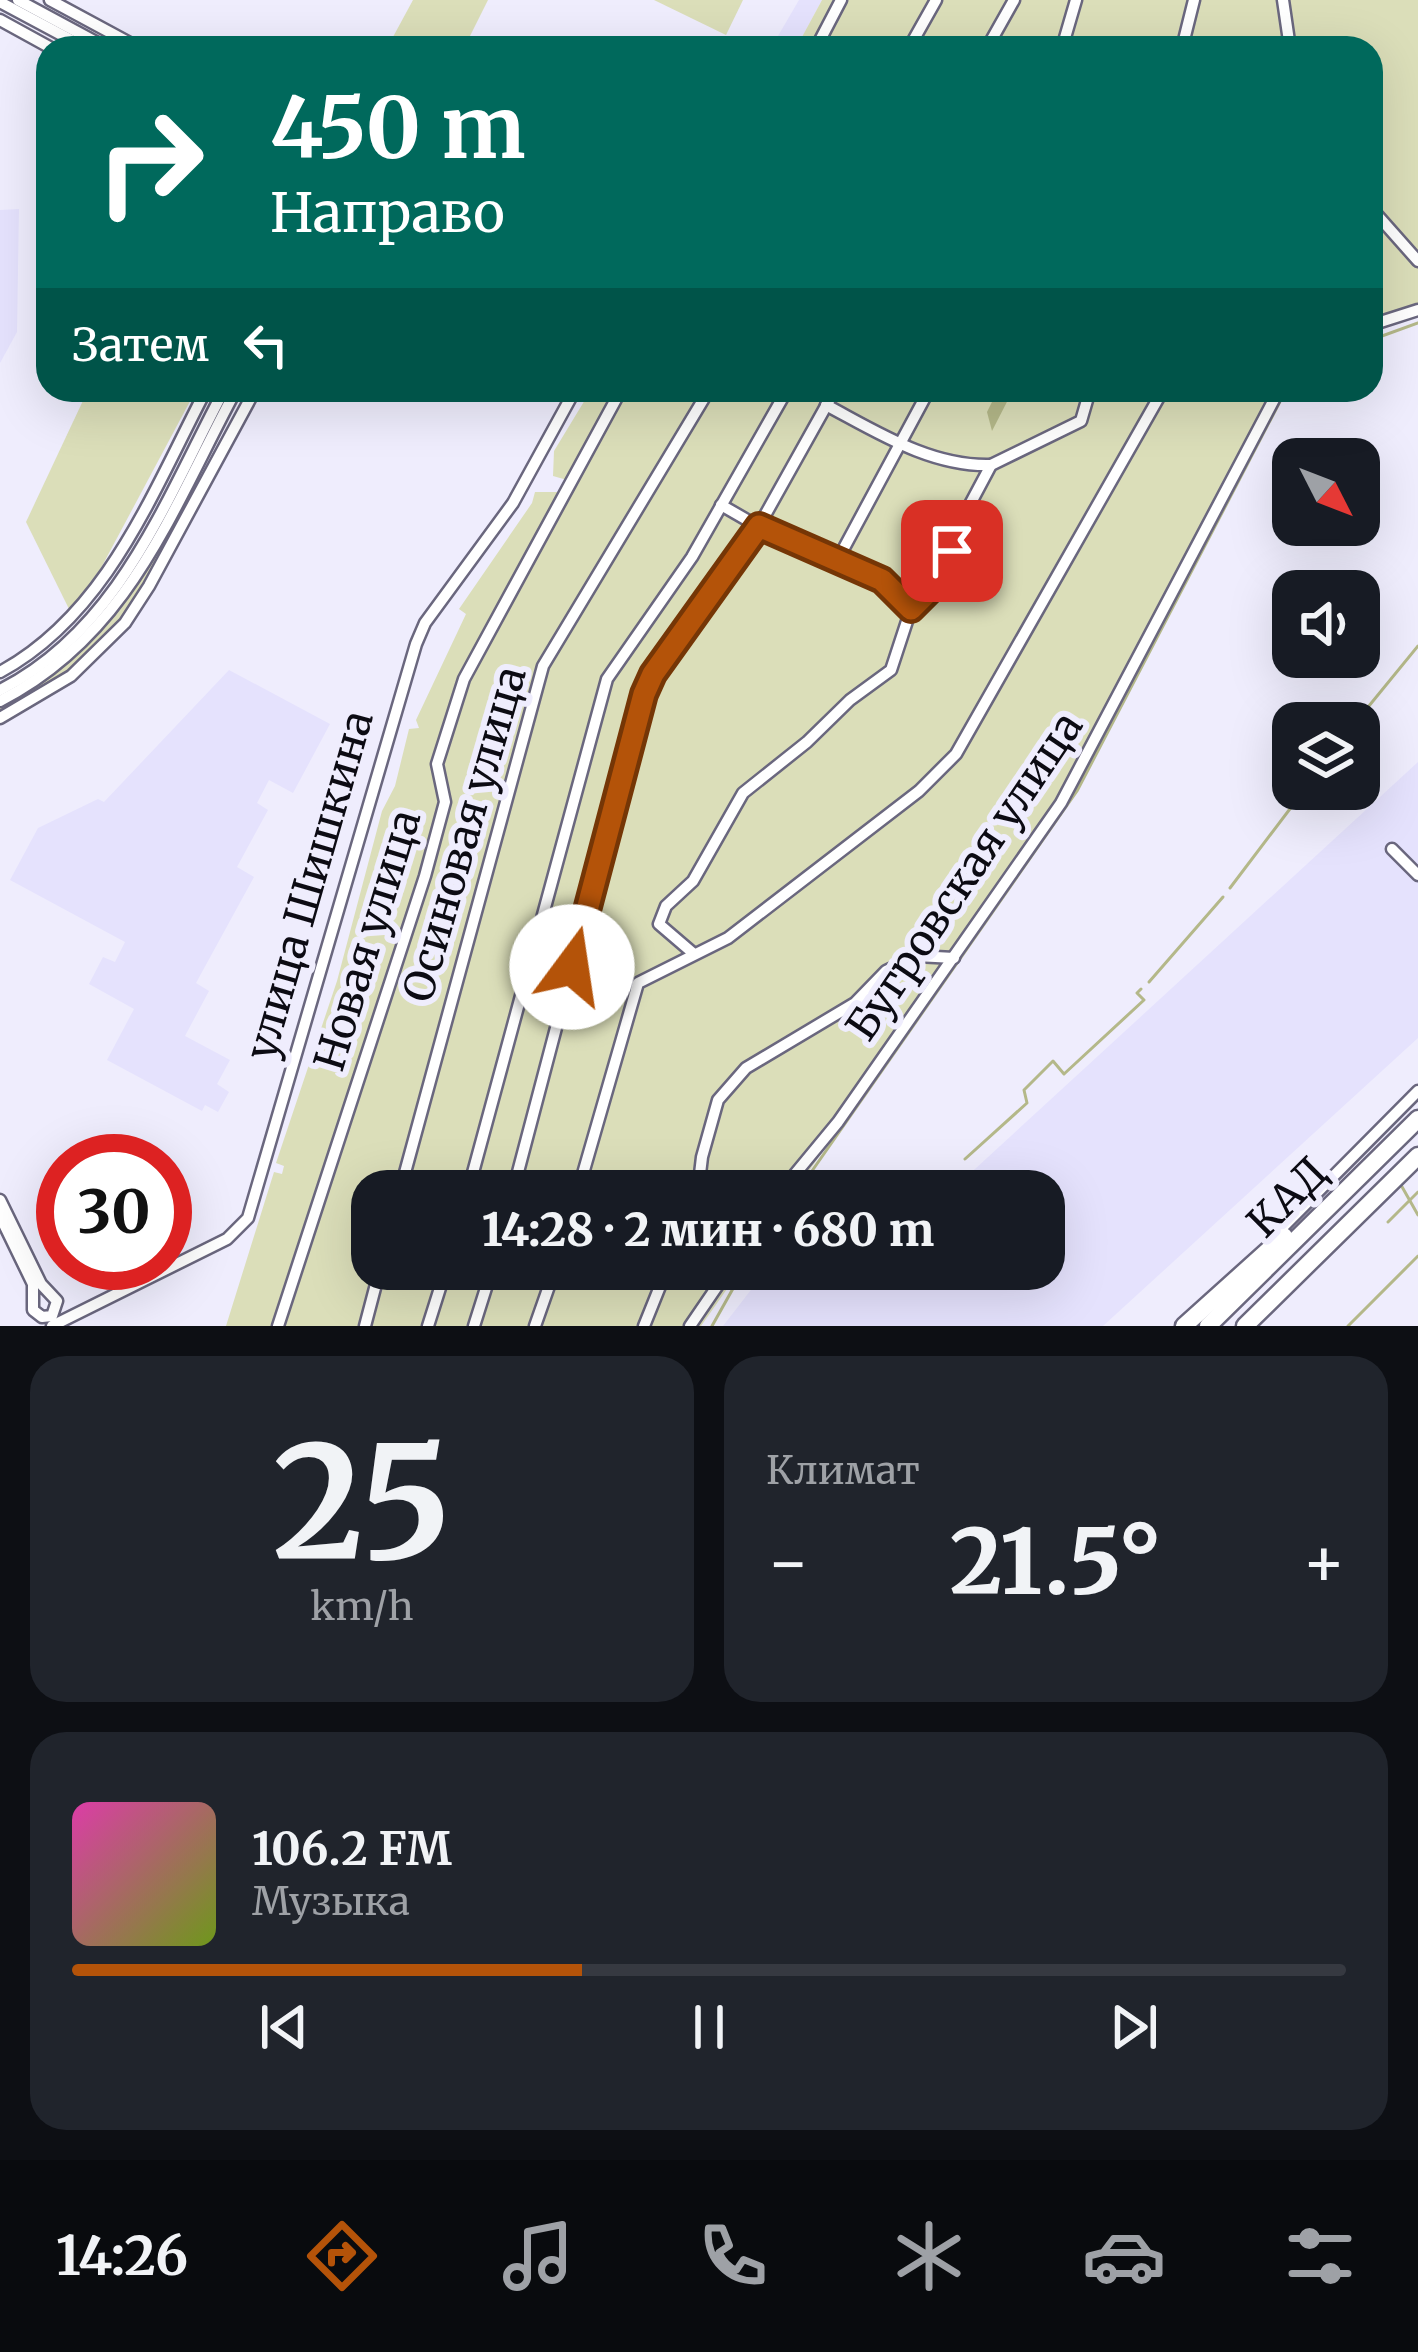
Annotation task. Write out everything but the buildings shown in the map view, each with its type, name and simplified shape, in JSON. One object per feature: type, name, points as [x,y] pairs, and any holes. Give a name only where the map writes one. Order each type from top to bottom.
[{"type":"highway","name":"КАД","points":[[1184,1326],[1206,1317],[1418,1119]]},
{"type":"highway","name":"КАД","points":[[1245,1326],[1418,1156]]},
{"type":"street","points":[[18,0],[85,36]]},
{"type":"street","points":[[50,0],[118,36]]},
{"type":"street","points":[[822,36],[841,0]]},
{"type":"street","points":[[916,36],[936,0]]},
{"type":"street","points":[[994,36],[1014,0]]},
{"type":"street","points":[[1066,36],[1076,0]]},
{"type":"street","points":[[1185,36],[1194,0]]},
{"type":"street","points":[[1283,0],[1288,36]]},
{"type":"street","points":[[0,2],[64,36]]},
{"type":"street","points":[[0,20],[36,40]]},
{"type":"street","points":[[1383,222],[1418,261]]},
{"type":"street","points":[[1383,322],[1418,310]]},
{"type":"street","points":[[0,672],[56,636],[92,596],[199,402]]},
{"type":"street","points":[[0,690],[66,647],[104,607],[218,402]]},
{"type":"street","points":[[0,701],[57,667],[112,613],[230,402]]},
{"type":"street","points":[[0,718],[71,676],[125,623],[249,402]]},
{"type":"street","name":"улица Шишкина","points":[[52,1326],[227,1239],[245,1224],[416,644],[425,623],[513,503],[568,402]]},
{"type":"street","name":"Новая улица","points":[[278,1326],[425,876],[445,802],[436,764],[464,679],[614,402]]},
{"type":"street","name":"Осиновая улица","points":[[406,1170],[543,666],[703,402]]},
{"type":"street","points":[[474,1170],[608,679],[692,556],[780,402]]},
{"type":"street","points":[[519,1170],[644,694],[653,674],[759,526],[828,402]]},
{"type":"street","points":[[837,561],[922,402]]},
{"type":"street","points":[[826,405],[898,443],[944,460],[992,465],[1082,421],[1087,402]]},
{"type":"street","points":[[584,1170],[638,983],[728,938],[919,791],[956,754],[1156,402]]},
{"type":"street","name":"Бугровская улица","points":[[798,1170],[838,1122],[1061,803],[1273,402]]},
{"type":"street","points":[[694,954],[659,924],[666,906],[693,881],[743,793],[891,670],[911,609],[945,575],[958,526],[992,465]]},
{"type":"street","points":[[721,505],[882,580],[911,609]]},
{"type":"street","points":[[1392,849],[1418,875]]},
{"type":"street","points":[[700,1170],[718,1100],[746,1068],[854,1003],[886,970],[917,956],[954,958]]},
{"type":"street","points":[[1206,1317],[1418,1091]]},
{"type":"street","points":[[0,1200],[41,1284],[57,1301],[52,1316],[42,1317],[33,1310],[33,1284],[0,1216]]},
{"type":"street","points":[[365,1326],[374,1290]]},
{"type":"street","points":[[428,1326],[439,1290]]},
{"type":"street","points":[[474,1326],[485,1290]]},
{"type":"street","points":[[536,1326],[547,1290]]},
{"type":"street","points":[[644,1326],[659,1290]]},
{"type":"street","points":[[690,1326],[715,1290]]},
{"type":"shaded area","points":[[413,0],[488,0],[470,36],[394,36]]},
{"type":"shaded area","points":[[654,0],[743,0],[726,35]]},
{"type":"shaded area","points":[[799,0],[822,0],[802,36],[778,36]]},
{"type":"shaded area","points":[[822,0],[1418,0],[1418,314],[1383,327],[1383,36],[802,36]]},
{"type":"shaded area","points":[[19,209],[17,332],[0,363],[0,210]]},
{"type":"shaded area","points":[[82,402],[190,402],[101,568],[70,611],[26,522]]},
{"type":"shaded area","points":[[584,402],[1276,402],[1073,792],[810,1170],[351,1170],[351,1290],[726,1290],[701,1326],[226,1326],[274,1172],[282,1174],[284,1166],[276,1163],[337,981],[409,729],[419,728],[416,720],[466,614],[459,609],[535,492],[560,492],[567,480],[553,476],[554,451]]},
{"type":"shaded area","points":[[992,402],[1007,402],[992,431],[987,412]]},
{"type":"shaded area","points":[[189,489],[195,492],[117,628],[71,672],[0,715],[0,706],[65,664],[113,614]]},
{"type":"shaded area","points":[[229,670],[330,724],[293,793],[269,780],[257,803],[268,810],[237,867],[254,877],[196,983],[209,991],[185,1036],[230,1060],[217,1084],[229,1092],[218,1112],[205,1105],[202,1111],[107,1060],[134,1009],[89,984],[103,957],[115,962],[125,942],[10,880],[38,828],[98,799],[104,802]]},
{"type":"shaded area","points":[[1418,762],[1418,1038],[1103,1326],[723,1326],[751,1290],[1065,1290],[1065,1170],[974,1170],[1366,810],[1380,810],[1380,797]]},
{"type":"waterway","points":[[1383,336],[1418,323]]},
{"type":"waterway","points":[[813,1170],[1077,791],[1280,402]]},
{"type":"waterway","points":[[1372,702],[1418,646]]},
{"type":"waterway","points":[[1230,888],[1289,810]]},
{"type":"waterway","points":[[1149,982],[1223,897]]},
{"type":"waterway","points":[[965,1159],[1027,1103],[1024,1090],[1053,1061],[1064,1074],[1144,1000],[1137,993],[1141,989]]},
{"type":"waterway","points":[[1401,1185],[1418,1215]]},
{"type":"waterway","points":[[1388,1222],[1418,1192]]},
{"type":"waterway","points":[[1348,1326],[1418,1256]]},
{"type":"waterway","points":[[712,1326],[732,1290]]},
{"type":"route","points":[[572,967],[644,694],[653,674],[759,526],[882,580],[911,609],[945,575],[952,551]]}]
